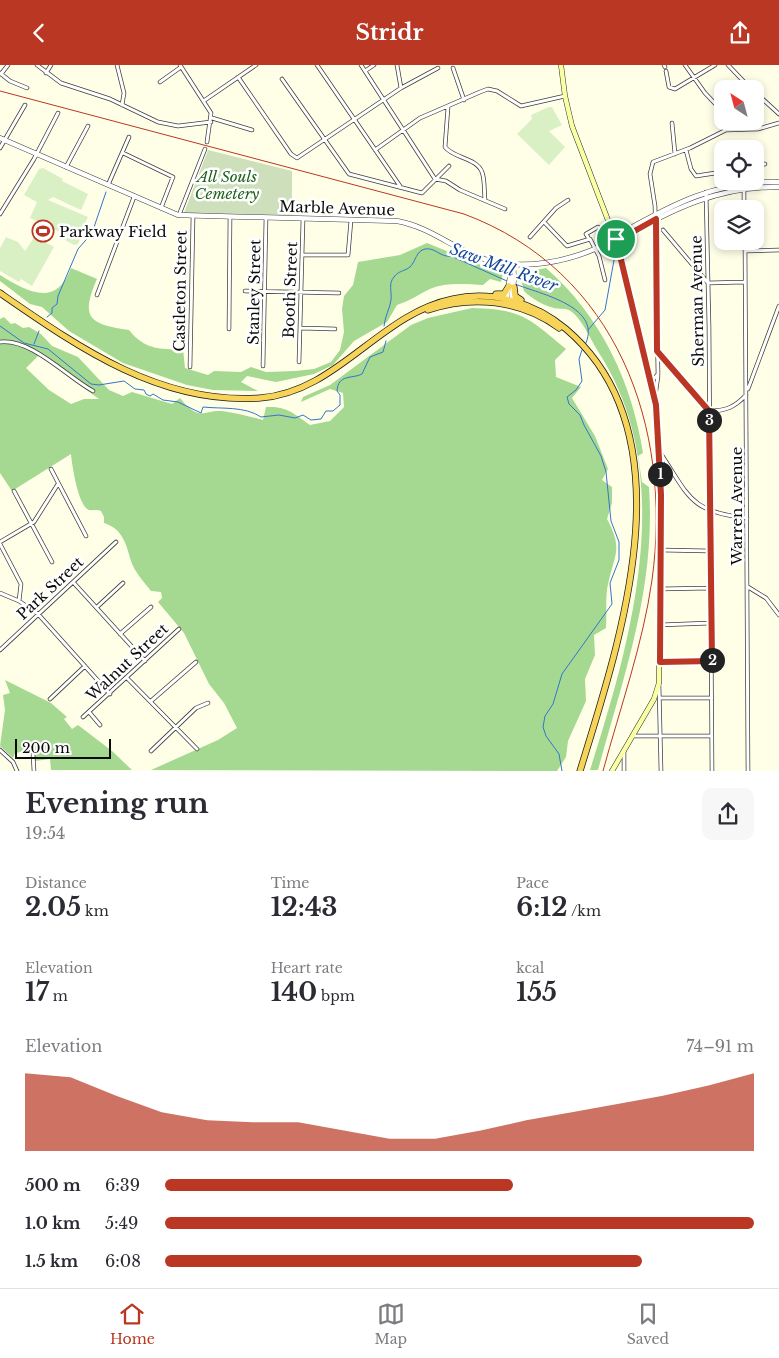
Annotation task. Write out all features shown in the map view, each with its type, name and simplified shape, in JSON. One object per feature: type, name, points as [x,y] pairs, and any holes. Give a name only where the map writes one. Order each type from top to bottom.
[{"type":"highway","points":[[0,293],[78,346],[135,375],[191,393],[243,398],[272,396],[306,386],[341,366],[406,316],[466,294],[501,295],[511,287],[518,299],[541,309],[564,327],[587,352],[608,381],[624,419],[632,459],[636,512],[634,559],[622,623],[611,668],[578,771]]},
{"type":"highway","points":[[460,297],[485,296],[544,313]]},
{"type":"highway","points":[[0,298],[77,349],[134,379],[189,396],[241,401],[278,399],[312,388],[342,369],[397,326],[428,310],[468,302],[508,302],[550,322],[580,345]]},
{"type":"main road","points":[[561,65],[565,96],[580,149],[616,239],[652,381],[659,451],[659,686],[612,771]]},
{"type":"street","points":[[8,65],[0,73],[10,81],[28,88]]},
{"type":"street","points":[[36,65],[69,87],[110,99],[167,124],[178,126],[211,120],[252,130]]},
{"type":"street","points":[[46,73],[51,65]]},
{"type":"street","points":[[116,65],[124,93],[122,105]]},
{"type":"street","points":[[205,100],[256,65]]},
{"type":"street","points":[[317,65],[400,186]]},
{"type":"street","points":[[361,65],[435,179],[446,181],[460,190],[504,209]]},
{"type":"street","points":[[365,71],[374,65]]},
{"type":"street","points":[[397,65],[402,88]]},
{"type":"street","points":[[685,65],[693,79],[714,102]]},
{"type":"street","points":[[666,71],[669,87],[675,89],[715,65]]},
{"type":"street","points":[[728,65],[742,80]]},
{"type":"street","points":[[160,82],[180,66],[205,100],[212,113],[207,142]]},
{"type":"street","points":[[238,77],[291,154],[297,158],[384,99],[438,68]]},
{"type":"street","points":[[453,68],[464,100]]},
{"type":"street","points":[[282,79],[350,174],[422,193],[427,190],[448,165]]},
{"type":"street","points":[[376,150],[420,118],[488,89],[503,94],[521,106],[565,96]]},
{"type":"street","points":[[764,100],[779,114]]},
{"type":"street","points":[[0,148],[2,139],[25,105]]},
{"type":"street","points":[[448,107],[445,147],[480,168],[485,200]]},
{"type":"street","points":[[0,214],[37,155],[58,113]]},
{"type":"street","points":[[672,123],[675,154]]},
{"type":"street","points":[[764,127],[779,123]]},
{"type":"street","points":[[66,167],[88,126]]},
{"type":"street","points":[[655,398],[658,374],[656,213],[651,167],[658,159],[686,150],[716,133],[741,130]]},
{"type":"street","points":[[108,185],[129,137]]},
{"type":"street","name":"Marble Avenue","points":[[2,139],[178,215],[193,217],[391,221],[414,225],[472,254],[493,261],[513,264],[566,259],[596,249],[616,239]]},
{"type":"street","points":[[178,215],[205,149]]},
{"type":"street","points":[[686,150],[691,169],[696,176],[714,173]]},
{"type":"street","points":[[123,153],[173,177],[161,209]]},
{"type":"street","points":[[764,184],[779,182]]},
{"type":"street","points":[[764,187],[779,187]]},
{"type":"street","points":[[616,239],[620,234],[656,213],[706,194],[725,190]]},
{"type":"street","points":[[616,239],[622,238],[706,194]]},
{"type":"street","name":"Sherman Avenue","points":[[706,194],[712,771]]},
{"type":"street","points":[[97,295],[134,197]]},
{"type":"street","points":[[530,237],[556,208],[568,200]]},
{"type":"street","name":"Castleton Street","points":[[190,367],[193,217]]},
{"type":"street","points":[[229,329],[230,217]]},
{"type":"street","name":"Stanley Street","points":[[263,366],[266,218]]},
{"type":"street","name":"Booth Street","points":[[298,362],[301,329],[304,219]]},
{"type":"street","points":[[303,255],[348,255],[351,220]]},
{"type":"street","points":[[544,222],[568,246],[590,239]]},
{"type":"street","points":[[598,227],[586,234],[596,249],[605,280]]},
{"type":"street","points":[[663,229],[708,283],[744,282]]},
{"type":"street","points":[[745,251],[779,250]]},
{"type":"street","name":"Warren Avenue","points":[[745,251],[748,771]]},
{"type":"street","points":[[493,261],[506,269],[512,279]]},
{"type":"street","points":[[508,302],[513,264]]},
{"type":"street","points":[[512,279],[517,270],[526,264]]},
{"type":"street","points":[[245,291],[339,293]]},
{"type":"street","points":[[657,351],[709,411],[734,407],[746,395],[779,306]]},
{"type":"street","points":[[301,329],[335,329]]},
{"type":"street","points":[[0,342],[6,342],[42,355],[94,391]]},
{"type":"street","points":[[652,381],[658,374]]},
{"type":"street","points":[[659,451],[691,499],[710,512],[747,517]]},
{"type":"street","points":[[51,469],[86,536]]},
{"type":"street","points":[[19,601],[22,583],[0,543],[31,524],[39,516],[58,484]]},
{"type":"street","points":[[14,491],[52,561]]},
{"type":"street","name":"Park Street","points":[[0,650],[116,541]]},
{"type":"street","points":[[660,550],[710,551]]},
{"type":"street","points":[[73,582],[144,661]]},
{"type":"street","points":[[97,607],[123,583]]},
{"type":"street","points":[[748,587],[766,598],[779,615]]},
{"type":"street","points":[[659,589],[711,588]]},
{"type":"street","points":[[0,593],[19,601],[38,614],[110,694]]},
{"type":"street","points":[[120,634],[151,607]]},
{"type":"street","points":[[659,625],[711,623]]},
{"type":"street","name":"Walnut Street","points":[[83,717],[179,629]]},
{"type":"street","points":[[660,662],[712,661]]},
{"type":"street","points":[[151,701],[196,662]]},
{"type":"street","points":[[50,699],[85,666]]},
{"type":"street","points":[[126,678],[197,749]]},
{"type":"street","points":[[659,686],[661,771]]},
{"type":"street","points":[[660,698],[712,698]]},
{"type":"street","points":[[150,751],[199,706],[208,703]]},
{"type":"street","name":"Walnut Street","points":[[89,712],[100,725]]},
{"type":"street","points":[[632,736],[712,736]]},
{"type":"street","points":[[624,750],[624,771]]},
{"type":"street","points":[[0,751],[13,762],[17,771]]},
{"type":"street","points":[[33,754],[34,771]]},
{"type":"green space","points":[[552,107],[562,125],[549,131],[565,147],[549,165],[517,134],[532,119],[531,115]]},
{"type":"green space","name":"All Souls Cemetery","points":[[208,150],[292,171],[292,215],[184,213]]},
{"type":"green space","points":[[43,168],[63,179],[62,181],[88,194],[81,210],[53,197],[48,200],[88,217],[78,244],[74,245],[58,236],[60,232],[30,218],[37,202],[24,195],[39,169]]},
{"type":"green space","points":[[35,236],[54,247],[32,286],[21,279],[19,282],[0,271],[0,248],[6,237],[18,242],[25,251]]},
{"type":"green space","points":[[427,243],[503,274],[501,282],[490,279],[483,285],[449,284],[430,289],[397,305],[387,322],[354,341],[333,365],[314,374],[276,382],[247,376],[241,382],[258,391],[213,390],[187,385],[123,363],[69,331],[42,307],[30,304],[0,281],[0,275],[31,291],[49,292],[58,288],[65,280],[71,268],[97,279],[89,303],[89,311],[97,322],[129,330],[141,341],[153,347],[183,349],[185,368],[208,375],[214,371],[241,372],[251,367],[266,372],[295,371],[314,369],[331,362],[340,350],[344,332],[342,309],[344,296],[353,285],[358,262],[400,255]]},
{"type":"green space","points":[[546,268],[583,307],[611,352],[631,401],[643,453],[638,456],[642,482],[649,487],[650,524],[648,560],[643,595],[627,665],[598,770],[590,770],[620,668],[632,614],[640,560],[642,505],[637,452],[623,401],[580,320],[570,310],[556,309],[546,305],[524,291],[520,276],[525,272]]},
{"type":"green space","points":[[472,308],[503,311],[534,323],[566,349],[555,360],[556,377],[581,387],[572,398],[595,436],[608,469],[602,480],[612,487],[612,503],[607,519],[615,537],[616,551],[607,589],[606,628],[594,635],[595,655],[585,679],[586,701],[568,741],[566,757],[557,771],[151,770],[218,740],[237,728],[224,703],[209,684],[184,633],[158,602],[162,598],[161,592],[151,591],[132,565],[120,533],[104,523],[101,511],[89,510],[85,507],[76,485],[71,454],[12,491],[0,473],[0,319],[4,317],[11,324],[15,323],[23,328],[29,327],[41,334],[52,346],[78,357],[109,390],[123,396],[132,392],[172,404],[180,398],[193,411],[198,413],[220,411],[263,420],[266,407],[273,407],[290,411],[310,425],[330,421],[344,407],[343,393],[330,389],[301,402],[303,397],[330,385],[411,325],[428,318]],"holes":[[[39,355],[99,399],[84,399],[71,404],[49,390],[26,368]]]},
{"type":"green space","points":[[5,680],[51,703],[67,717],[64,719],[72,729],[78,725],[112,751],[132,770],[51,770],[50,759],[35,761],[35,750],[15,753],[13,758],[0,746],[5,710],[3,695],[10,693]]},
{"type":"waterway","points":[[47,317],[52,313],[52,308],[57,304],[58,296],[78,249],[92,233],[106,192]]},
{"type":"waterway","name":"Saw Mill River","points":[[384,326],[390,306],[392,280],[397,273],[410,267],[422,250],[429,249],[451,256],[507,281]]},
{"type":"waterway","points":[[588,330],[605,310],[616,249]]},
{"type":"waterway","name":"Saw Mill River","points":[[515,284],[554,298],[578,312],[586,322],[588,333],[584,347]]},
{"type":"waterway","name":"Saw Mill River","points":[[0,326],[24,343],[48,349],[91,384],[99,385],[124,381],[135,389],[144,390],[150,396],[153,394],[163,400],[178,402],[201,413],[203,407],[248,411],[261,417],[279,415],[295,418],[303,415],[311,420],[321,419],[326,411],[333,411],[340,405],[340,395],[337,391],[340,382],[343,379],[362,374],[370,357],[383,352],[386,341]]},
{"type":"waterway","points":[[34,344],[39,331]]},
{"type":"waterway","name":"Saw Mill River","points":[[562,771],[559,754],[546,736],[543,727],[545,716],[553,704],[562,674],[612,604],[610,583],[619,560],[619,542],[611,521],[606,472],[601,456],[580,415],[569,404],[567,397],[576,390],[582,381],[579,359],[582,350]]},
{"type":"railway","points":[[0,91],[464,214],[517,240],[561,274],[596,315],[623,361],[642,412],[653,466],[656,523],[652,580],[637,652],[603,771]]},
{"type":"place","name":"Parkway Field","points":[[43,231]]},
{"type":"route","points":[[656,219],[657,351],[709,411],[712,661],[660,662],[661,495],[656,405],[652,381],[616,239],[622,238],[656,219]]}]
